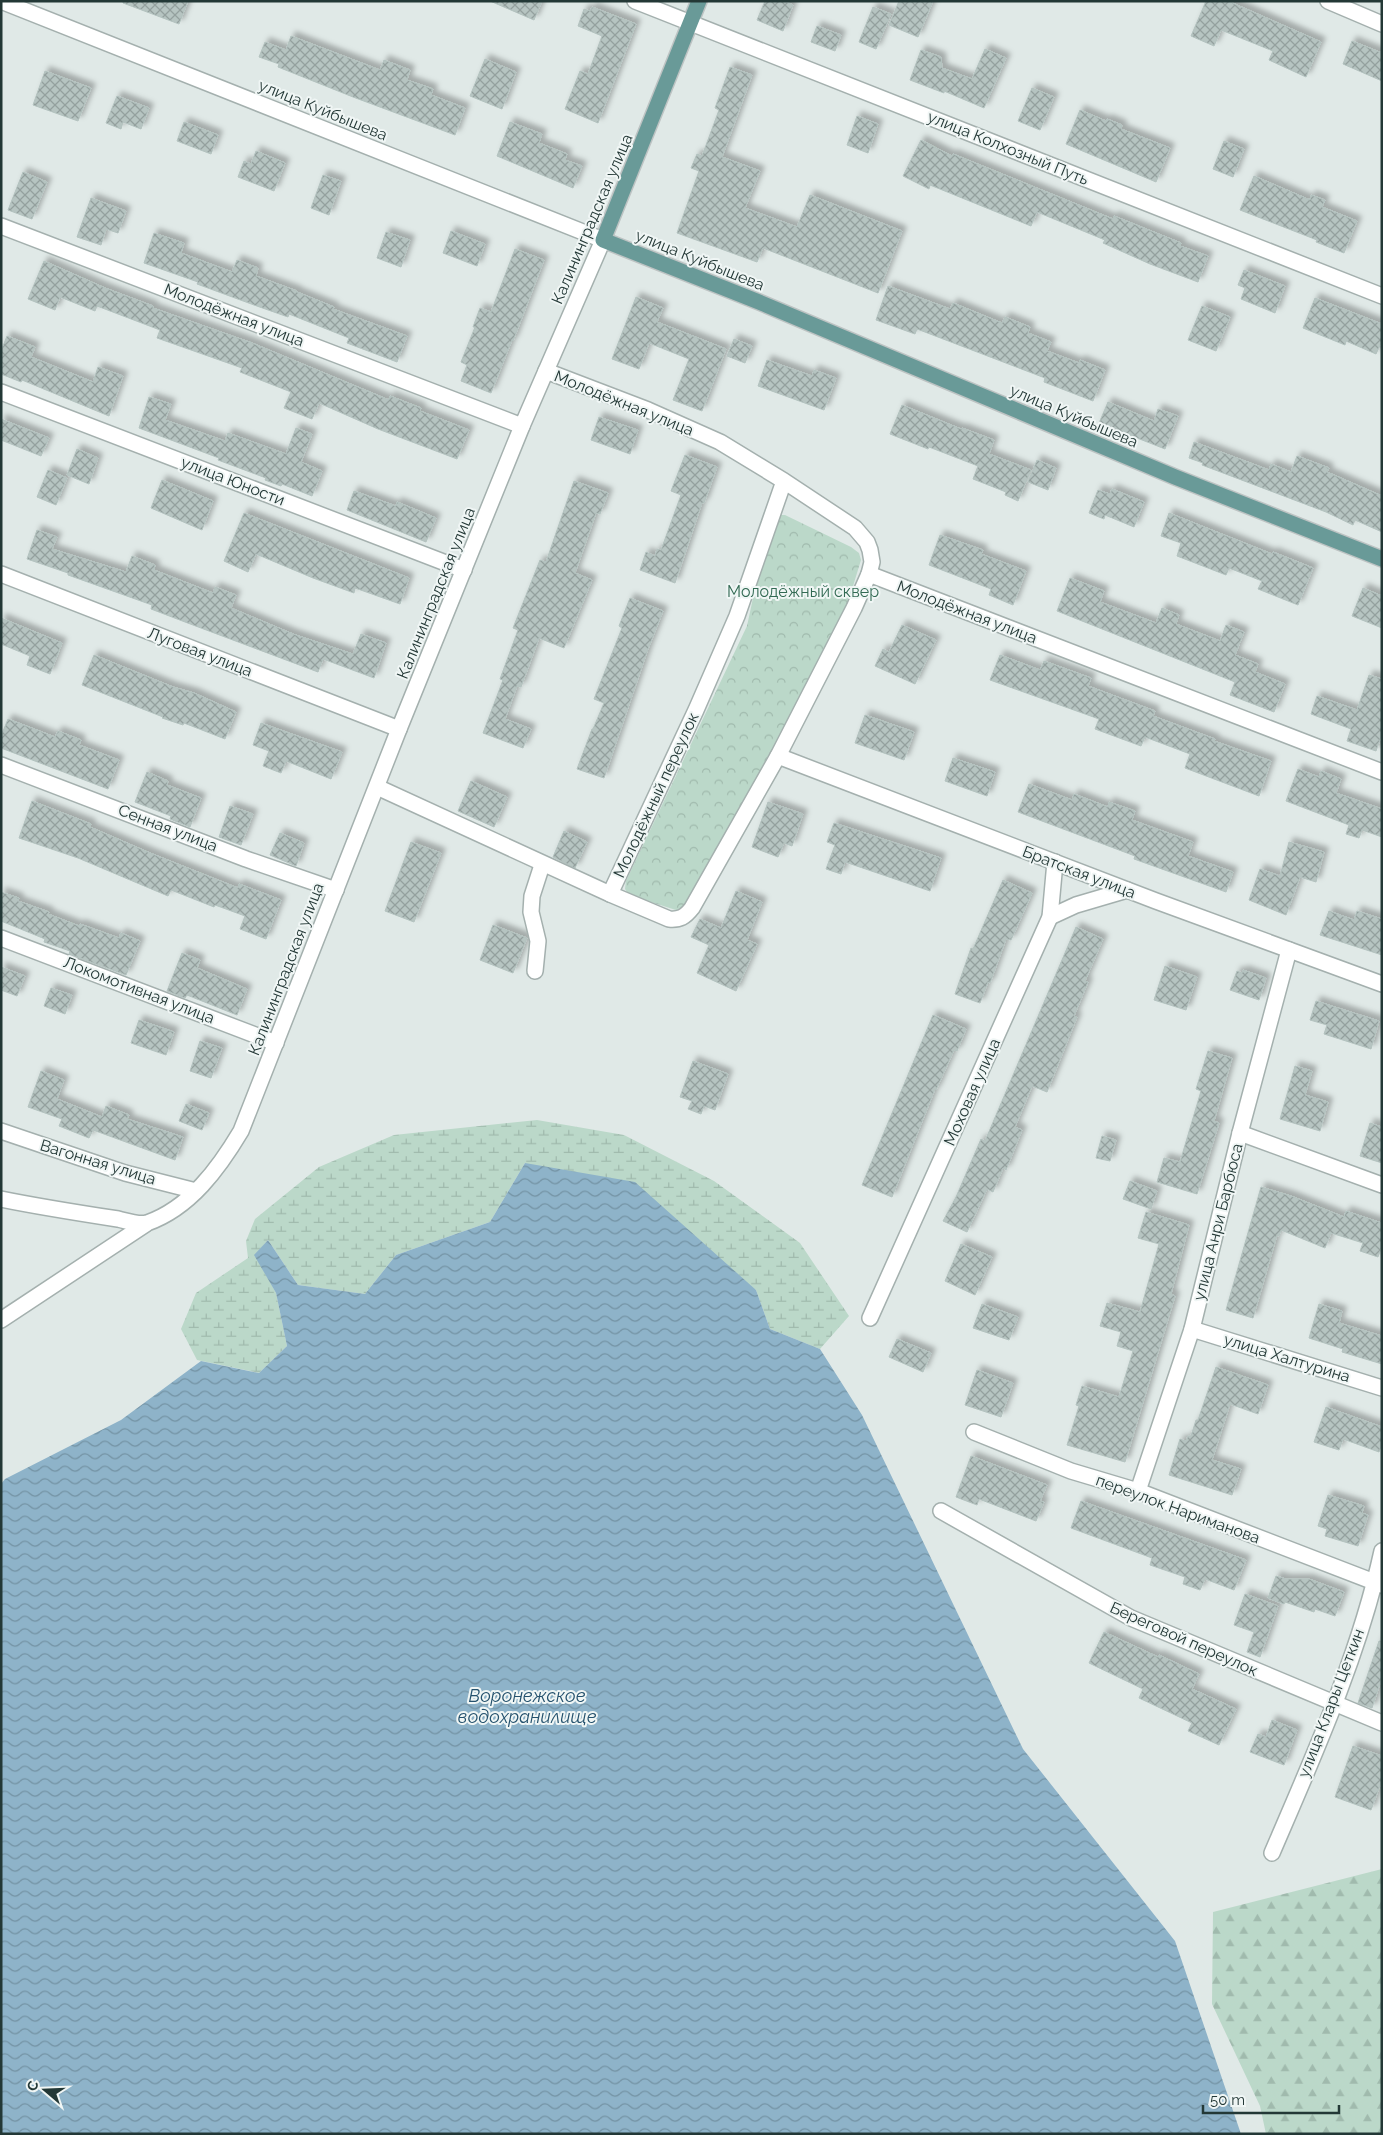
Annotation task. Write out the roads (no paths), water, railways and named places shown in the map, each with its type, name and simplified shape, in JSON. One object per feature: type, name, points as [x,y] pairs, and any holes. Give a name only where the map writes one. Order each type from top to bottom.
[{"type":"main road","name":"Калининградская улица","points":[[603,240],[699,1]]},
{"type":"main road","name":"улица Куйбышева","points":[[603,240],[759,302],[1175,477],[1382,559]]},
{"type":"street","name":"улица Куйбышева","points":[[1,1],[603,240]]},
{"type":"street","name":"улица Колхозный Путь","points":[[635,1],[1382,296]]},
{"type":"street","points":[[1328,1],[1382,24]]},
{"type":"street","name":"Молодёжная улица","points":[[1,226],[522,426]]},
{"type":"street","name":"Калининградская улица","points":[[1,1320],[146,1224],[176,1208],[196,1191],[224,1160],[241,1131],[399,729],[522,426],[603,240]]},
{"type":"street","name":"Молодёжная улица","points":[[546,371],[648,410],[720,442],[784,481],[855,528],[867,542],[870,550],[872,562],[869,574],[1382,772]]},
{"type":"street","name":"улица Юности","points":[[1,392],[464,570]]},
{"type":"street","name":"Молодёжный переулок","points":[[784,481],[736,616],[692,719],[610,894],[668,919],[677,920],[686,916],[778,756],[869,574]]},
{"type":"street","name":"Луговая улица","points":[[1,574],[399,729]]},
{"type":"street","name":"Братская улица","points":[[778,756],[1127,890],[1382,984]]},
{"type":"street","name":"Сенная улица","points":[[1,765],[246,859],[336,890]]},
{"type":"street","points":[[377,787],[542,865],[610,894]]},
{"type":"street","name":"Моховая улица","points":[[870,1318],[1050,917],[1055,862]]},
{"type":"street","points":[[535,971],[538,941],[532,912],[532,896],[542,865]]},
{"type":"street","points":[[1050,917],[1076,905],[1127,890]]},
{"type":"street","name":"Локомотивная улица","points":[[1,938],[276,1043]]},
{"type":"street","name":"улица Анри Барбюса","points":[[1138,1492],[1192,1329],[1240,1133],[1289,950]]},
{"type":"street","name":"Вагонная улица","points":[[1,1131],[125,1173],[196,1191]]},
{"type":"street","points":[[1240,1133],[1382,1185]]},
{"type":"street","points":[[1,1199],[146,1224]]},
{"type":"street","name":"улица Халтурина","points":[[1192,1329],[1382,1388]]},
{"type":"street","name":"переулок Нариманова","points":[[974,1432],[1071,1471],[1138,1492],[1378,1584]]},
{"type":"street","name":"Береговой переулок","points":[[940,1511],[1131,1618],[1382,1723]]},
{"type":"street","name":"улица Клары Цеткин","points":[[1272,1853],[1335,1704],[1378,1584],[1382,1551]]},
{"type":"water","name":"Воронежское водохранилище","points":[[525,1163],[635,1182],[756,1290],[770,1329],[820,1349],[862,1415],[1023,1749],[1175,1941],[1241,2134],[1,2134],[1,1484],[5,1479],[121,1420],[201,1361],[259,1373],[287,1346],[276,1293],[254,1255],[268,1240],[298,1285],[365,1294],[396,1255],[490,1222]]},
{"type":"park label","name":"Молодёжный сквер","points":[[803,591]]}]
